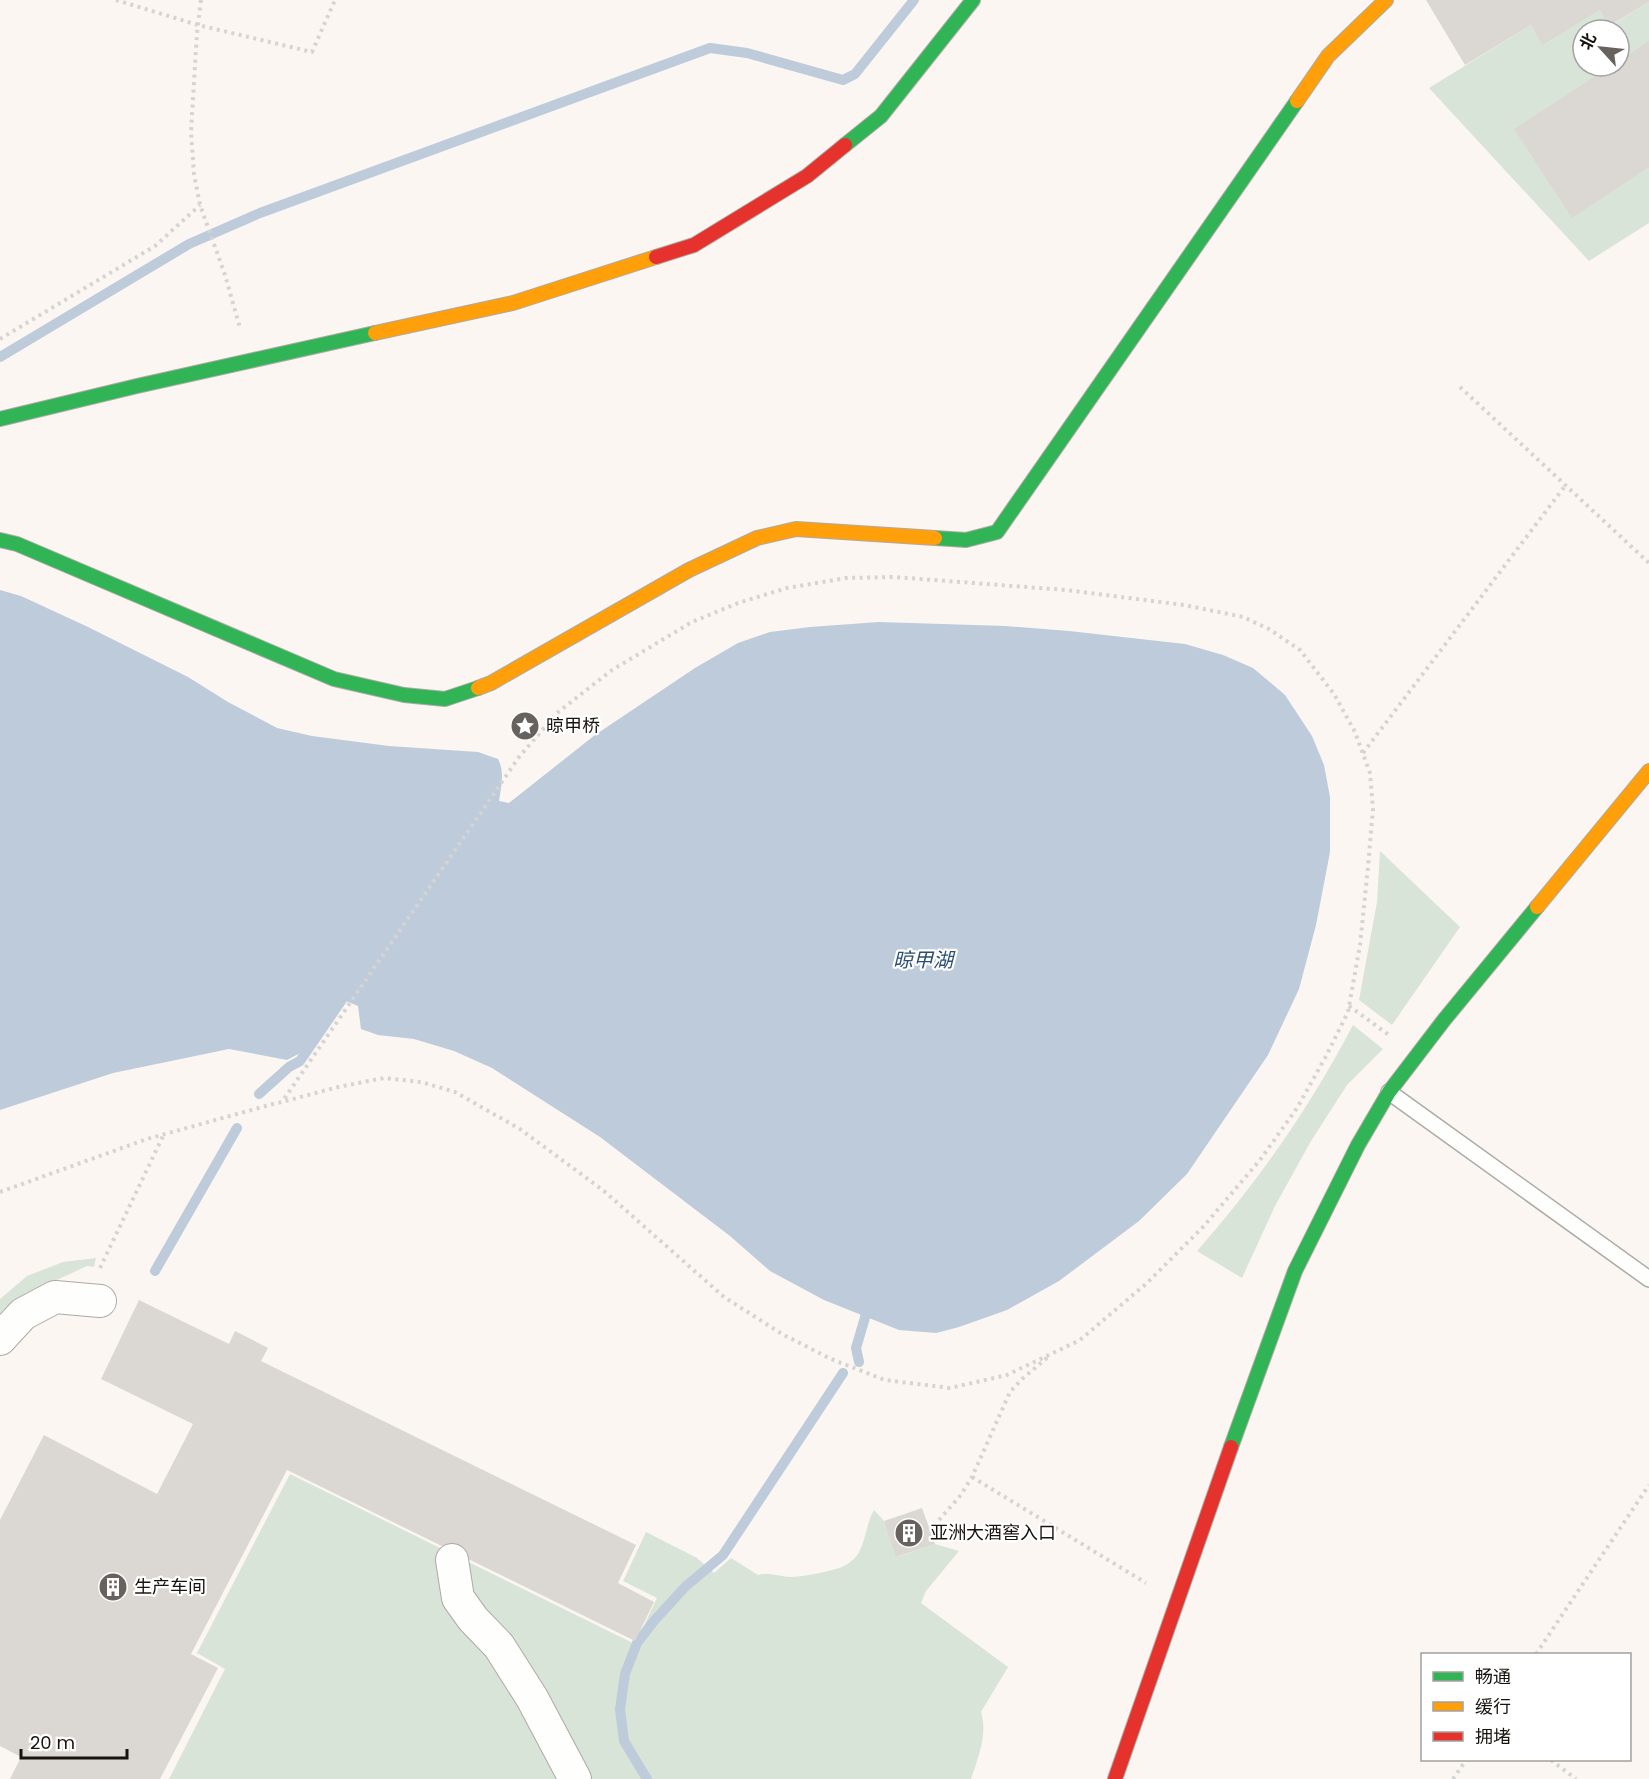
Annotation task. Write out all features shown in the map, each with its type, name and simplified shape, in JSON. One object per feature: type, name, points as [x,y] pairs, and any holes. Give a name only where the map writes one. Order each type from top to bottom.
[{"type":"street","points":[[0,419],[513,303],[694,245],[807,176],[881,116],[973,0]]},
{"type":"street","points":[[0,540],[18,544],[334,679],[404,695],[444,699],[491,683],[688,570],[757,538],[796,529],[966,540],[997,532],[1328,56],[1386,0]]},
{"type":"street","points":[[1115,1779],[1295,1271],[1358,1145],[1389,1092],[1416,1056],[1649,771]]},
{"type":"street","points":[[0,1339],[23,1314],[55,1297],[92,1300]]},
{"type":"street","points":[[452,1560],[458,1598],[499,1646],[532,1698],[575,1779]]},
{"type":"lane","points":[[1389,1092],[1649,1279]]},
{"type":"path","points":[[116,0],[198,24],[312,52],[335,0]]},
{"type":"path","points":[[201,0],[192,131],[194,174],[200,205],[225,275],[249,362]]},
{"type":"path","points":[[0,339],[155,246],[200,205]]},
{"type":"path","points":[[1460,387],[1649,562]]},
{"type":"path","points":[[1363,753],[1565,486]]},
{"type":"path","points":[[0,1192],[165,1134],[338,1087],[384,1078],[421,1082],[454,1092],[520,1129],[594,1184],[724,1297],[782,1334],[831,1359],[885,1380],[950,1388],[1007,1375],[1080,1340],[1147,1283],[1203,1227],[1253,1168],[1297,1108],[1348,1012],[1360,945],[1373,809],[1370,773],[1355,732],[1334,694],[1300,650],[1269,629],[1243,617],[1184,605],[1066,590],[894,577],[846,578],[787,588],[738,603],[692,622],[612,670],[556,713],[519,757],[282,1102]]},
{"type":"path","points":[[1348,1005],[1416,1056]]},
{"type":"path","points":[[92,1300],[165,1134]]},
{"type":"path","points":[[939,1520],[960,1496],[972,1477],[1010,1392],[1022,1378],[1053,1353]]},
{"type":"path","points":[[972,1477],[1177,1602]]},
{"type":"path","points":[[1537,1653],[1649,1485]]},
{"type":"path","points":[[1453,1779],[1465,1761]]},
{"type":"path","points":[[1552,1761],[1576,1779]]},
{"type":"shaded area","points":[[1649,2],[1649,223],[1589,261],[1429,88],[1531,25],[1542,44],[1571,27],[1571,78],[1631,78],[1631,18],[1623,18]]},
{"type":"shaded area","points":[[1600,10],[1605,18],[1586,18]]},
{"type":"shaded area","points":[[1380,851],[1460,927],[1392,1025],[1359,1000],[1377,902]]},
{"type":"shaded area","points":[[1353,1025],[1383,1049],[1347,1085],[1311,1141],[1275,1206],[1242,1278],[1197,1251],[1282,1143],[1319,1085]]},
{"type":"shaded area","points":[[96,1258],[94,1267],[87,1266],[29,1293],[0,1322],[0,1299],[27,1276],[63,1262]]},
{"type":"shaded area","points":[[290,1474],[635,1644],[657,1598],[623,1581],[646,1532],[697,1558],[714,1573],[731,1558],[758,1575],[795,1577],[833,1570],[850,1562],[861,1549],[874,1510],[884,1521],[897,1557],[935,1544],[959,1551],[926,1591],[921,1603],[1008,1667],[981,1712],[983,1737],[971,1779],[169,1779],[225,1669],[197,1653]]},
{"type":"water","name":"晾甲湖","points":[[0,590],[21,596],[88,627],[188,677],[228,702],[277,728],[312,736],[389,746],[478,752],[498,759],[502,774],[499,801],[509,803],[595,735],[695,668],[738,643],[770,632],[879,622],[1005,626],[1185,644],[1223,655],[1253,668],[1285,695],[1312,736],[1324,765],[1330,797],[1330,852],[1316,925],[1299,989],[1268,1055],[1187,1174],[1139,1221],[1059,1281],[1007,1310],[936,1333],[899,1330],[824,1300],[770,1271],[730,1236],[600,1137],[492,1068],[454,1051],[414,1039],[378,1035],[361,1029],[358,1006],[339,998],[302,1052],[287,1060],[229,1049],[113,1073],[0,1110]]},
{"type":"building","points":[[1426,0],[1649,0],[1622,18],[1604,18],[1600,10],[1587,18],[1571,18],[1571,28],[1542,45],[1531,25],[1465,65]]},
{"type":"building","points":[[1649,41],[1649,167],[1572,218],[1514,129],[1593,78],[1631,78],[1631,53]]},
{"type":"building","points":[[139,1300],[229,1344],[235,1331],[268,1348],[261,1361],[636,1545],[618,1583],[654,1602],[635,1641],[287,1470],[191,1654],[218,1668],[160,1779],[10,1779],[21,1757],[0,1746],[0,1520],[44,1435],[157,1494],[193,1424],[101,1379]]},
{"type":"building","name":"亚洲大酒窖入口","points":[[922,1508],[935,1544],[896,1557],[884,1521]]},
{"type":"waterway","points":[[0,357],[189,244],[260,213],[710,48],[747,53],[843,80],[855,74],[914,0]]},
{"type":"waterway","points":[[259,1094],[289,1067],[300,1061],[350,988]]},
{"type":"waterway","points":[[155,1271],[237,1128]]},
{"type":"waterway","points":[[859,1362],[856,1348],[869,1304]]},
{"type":"waterway","points":[[647,1779],[624,1741],[620,1709],[625,1674],[637,1643],[685,1587],[723,1555],[843,1373]]},
{"type":"traffic: fast","points":[[845,145],[881,116],[973,0]]},
{"type":"traffic: fast","points":[[935,538],[966,540],[997,532],[1297,101]]},
{"type":"traffic: fast","points":[[0,419],[375,333]]},
{"type":"traffic: fast","points":[[0,540],[17,544],[334,679],[404,695],[445,699],[478,688]]},
{"type":"traffic: fast","points":[[1231,1447],[1295,1271],[1358,1145],[1389,1092],[1444,1020],[1537,907]]},
{"type":"traffic: slow","points":[[1297,101],[1328,56],[1386,0]]},
{"type":"traffic: slow","points":[[375,333],[513,303],[656,257]]},
{"type":"traffic: slow","points":[[478,688],[491,683],[689,570],[757,538],[796,529],[935,538]]},
{"type":"traffic: slow","points":[[1537,907],[1649,771]]},
{"type":"traffic: jam","points":[[656,257],[694,245],[807,176],[845,145]]},
{"type":"traffic: jam","points":[[1115,1779],[1231,1447]]},
{"type":"place","name":"晾甲桥","points":[[525,726]]},
{"type":"place","name":"亚洲大酒窖入口","points":[[909,1533]]},
{"type":"place","name":"生产车间","points":[[113,1587]]}]
